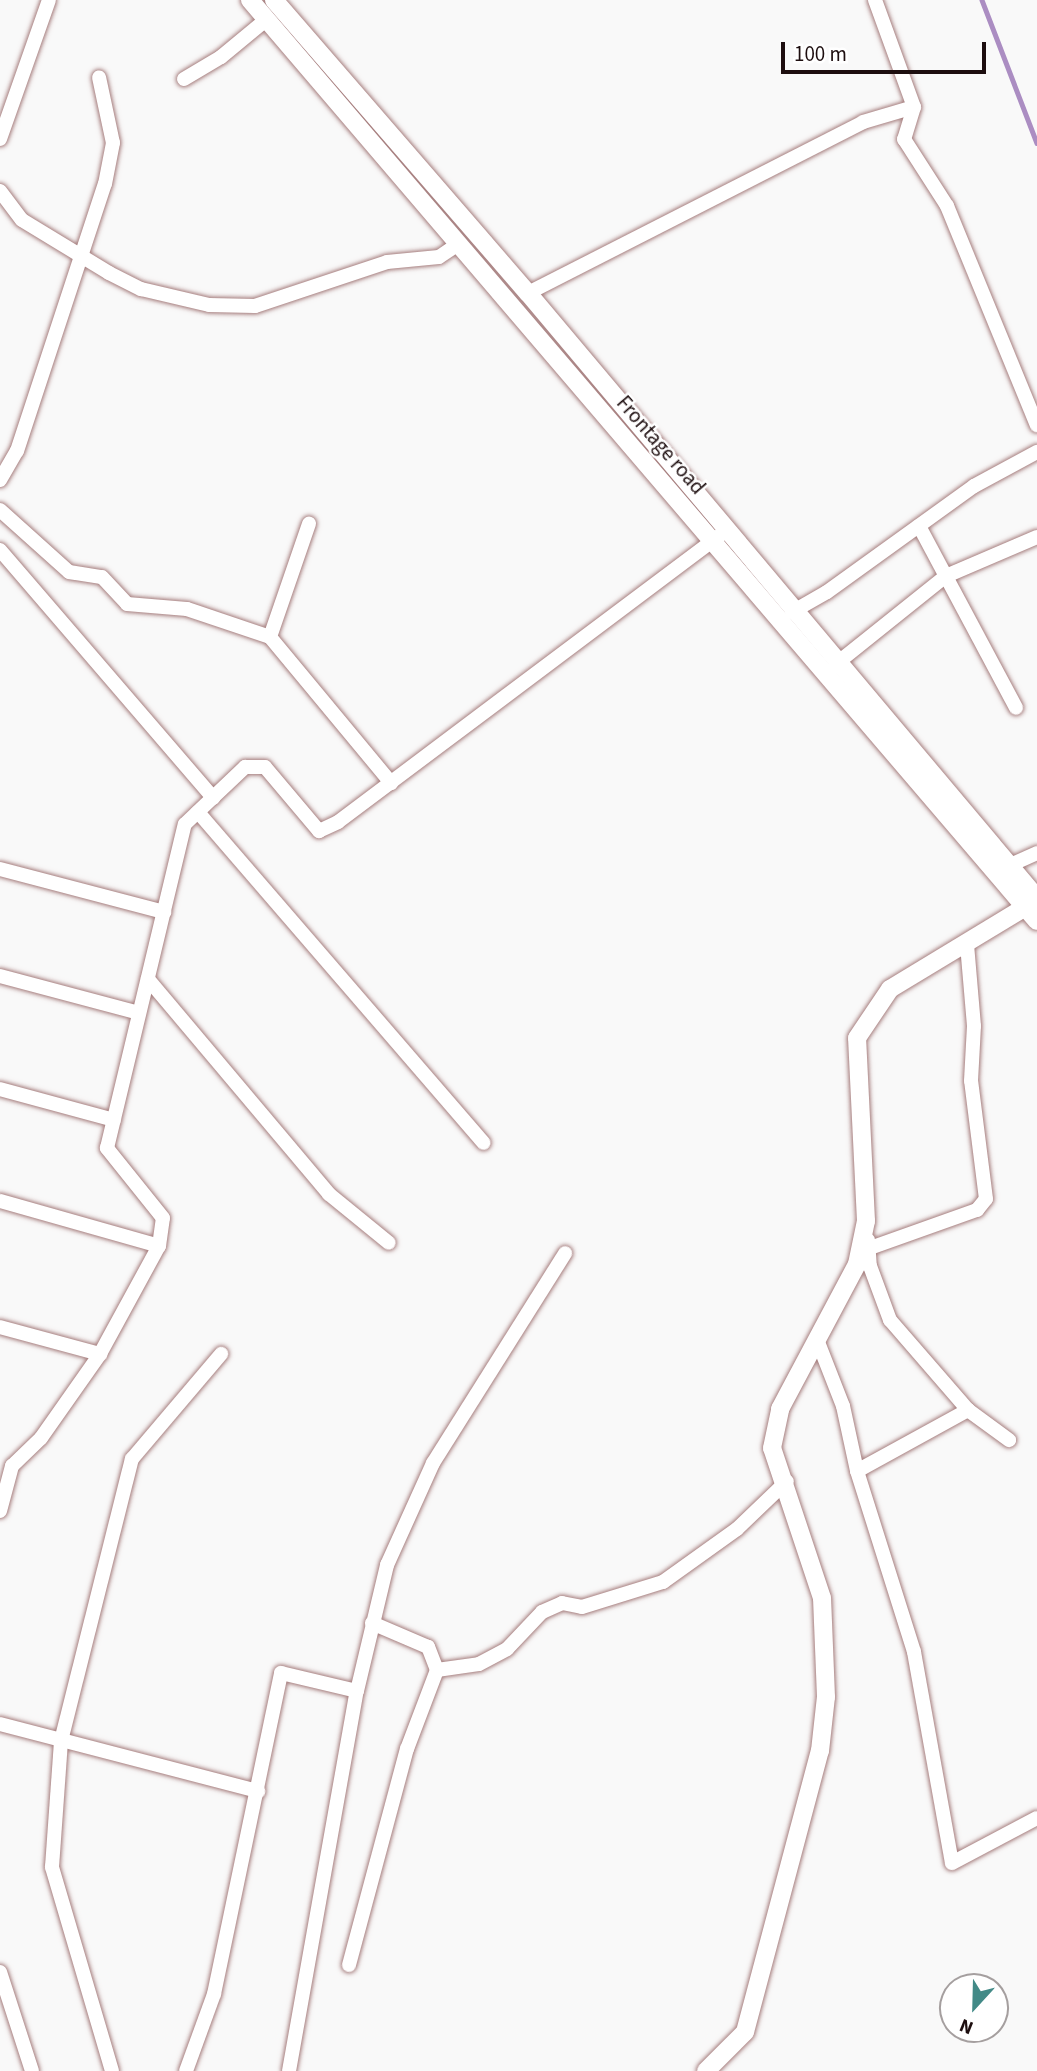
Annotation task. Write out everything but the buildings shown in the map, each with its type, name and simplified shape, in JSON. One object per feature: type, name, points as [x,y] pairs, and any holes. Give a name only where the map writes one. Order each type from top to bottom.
[{"type":"main road","name":"Frontage road","points":[[250,0],[458,244],[720,535],[1034,907]]},
{"type":"main road","points":[[274,0],[528,293],[720,535],[792,612],[1009,866],[1034,907],[890,989],[857,1038],[866,1221],[857,1264],[818,1342],[780,1409],[772,1448],[787,1481],[822,1598],[826,1696],[820,1751],[745,2032],[706,2071]]},
{"type":"street","points":[[0,139],[49,0]]},
{"type":"street","points":[[875,0],[914,107],[904,139],[947,206],[1037,425]]},
{"type":"street","points":[[184,79],[221,57],[267,19]]},
{"type":"street","points":[[0,480],[26,425],[79,254],[105,184],[113,143],[99,77]]},
{"type":"street","points":[[528,293],[863,122],[914,107]]},
{"type":"street","points":[[0,191],[22,220],[141,289],[209,305],[255,306],[387,262],[439,257],[458,244]]},
{"type":"street","points":[[792,612],[828,592],[974,486],[1037,452]]},
{"type":"street","points":[[0,510],[69,572],[102,577],[127,604],[187,609],[270,637],[391,783]]},
{"type":"street","points":[[270,637],[309,524]]},
{"type":"street","points":[[919,526],[1016,709]]},
{"type":"street","points":[[0,1511],[6,1464],[41,1437],[100,1354],[159,1246],[163,1218],[107,1148],[185,824],[245,767],[265,766],[319,831],[338,822],[720,535]]},
{"type":"street","points":[[836,664],[946,576],[1037,537]]},
{"type":"street","points":[[0,550],[213,798]]},
{"type":"street","points":[[198,812],[484,1143]]},
{"type":"street","points":[[1009,866],[1037,853]]},
{"type":"street","points":[[0,869],[164,912]]},
{"type":"street","points":[[870,1248],[976,1210],[986,1199],[971,1081],[974,1026],[967,945]]},
{"type":"street","points":[[0,976],[139,1013]]},
{"type":"street","points":[[148,979],[329,1194],[389,1243]]},
{"type":"street","points":[[0,1089],[114,1121]]},
{"type":"street","points":[[0,1201],[159,1246]]},
{"type":"street","points":[[866,1221],[870,1266],[890,1320],[968,1410],[1009,1440]]},
{"type":"street","points":[[289,2071],[357,1691],[387,1565],[433,1463],[565,1253]]},
{"type":"street","points":[[0,1327],[100,1354]]},
{"type":"street","points":[[818,1342],[843,1406],[857,1471],[914,1652],[952,1863],[1037,1818]]},
{"type":"street","points":[[112,2071],[52,1867],[61,1741],[132,1459],[221,1354]]},
{"type":"street","points":[[857,1471],[968,1410]]},
{"type":"street","points":[[438,1670],[479,1664],[507,1649],[542,1612],[562,1603],[582,1606],[663,1582],[737,1529],[787,1481]]},
{"type":"street","points":[[349,1965],[407,1749],[438,1670],[428,1647],[372,1623]]},
{"type":"street","points":[[186,2071],[214,1994],[281,1673],[357,1691]]},
{"type":"street","points":[[0,1724],[258,1791]]},
{"type":"street","points":[[0,1972],[32,2071]]},
{"type":"waterway","points":[[982,0],[1037,143]]}]
